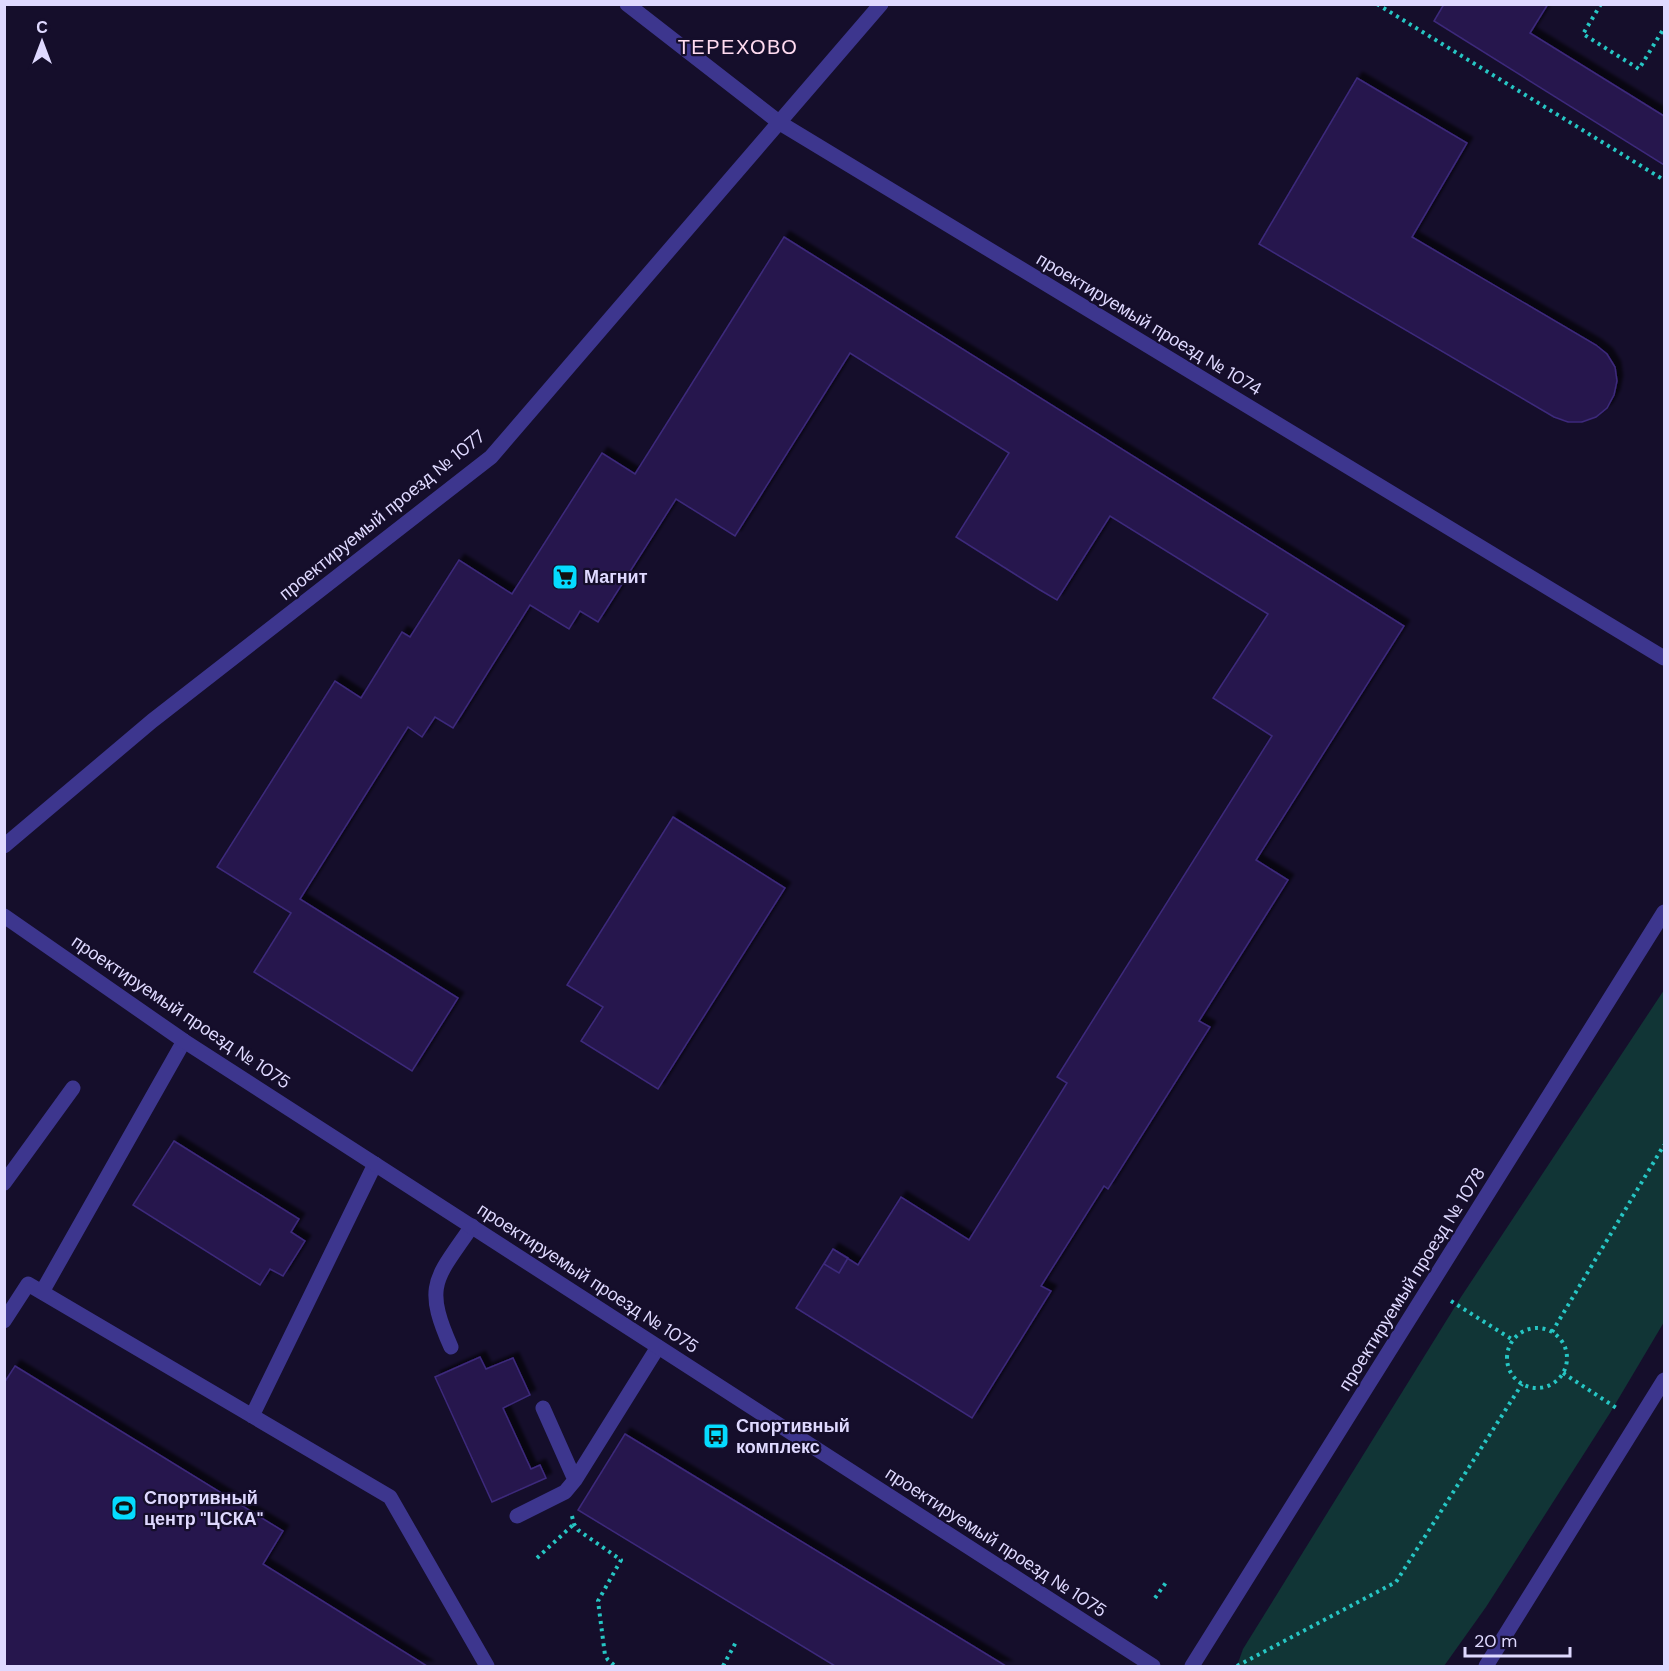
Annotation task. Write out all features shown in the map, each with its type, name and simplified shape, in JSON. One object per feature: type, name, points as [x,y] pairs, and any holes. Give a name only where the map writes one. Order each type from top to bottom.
[{"type":"street","name":"проектируемый проезд № 1074","points":[[627,4],[780,123],[1665,658]]},
{"type":"street","name":"проектируемый проезд № 1077","points":[[4,846],[152,721],[491,457],[881,4]]},
{"type":"street","name":"проектируемый проезд № 1078","points":[[1192,1666],[1665,912]]},
{"type":"street","name":"проектируемый проезд № 1075","points":[[4,916],[184,1041],[1153,1666]]},
{"type":"street","points":[[42,1292],[184,1041]]},
{"type":"street","points":[[4,1183],[73,1088]]},
{"type":"street","points":[[252,1416],[375,1164]]},
{"type":"street","points":[[451,1347],[439,1320],[434,1290],[438,1275],[472,1226]]},
{"type":"street","points":[[4,1321],[28,1284],[390,1497],[487,1666]]},
{"type":"street","points":[[516,1516],[570,1486],[658,1347]]},
{"type":"street","points":[[1486,1666],[1665,1380]]},
{"type":"street","points":[[543,1408],[570,1486]]},
{"type":"path","points":[[1377,4],[1665,180]]},
{"type":"path","points":[[1601,4],[1583,34],[1640,69],[1665,28]]},
{"type":"path","points":[[1552,1332],[1665,1145]]},
{"type":"path","points":[[1449,1300],[1513,1340]]},
{"type":"path","points":[[1531,1329],[1552,1332],[1561,1340],[1566,1350],[1567,1362],[1556,1382],[1545,1387],[1534,1388],[1522,1384],[1509,1369],[1507,1359],[1513,1340],[1521,1333],[1531,1329]]},
{"type":"path","points":[[1563,1373],[1618,1409]]},
{"type":"path","points":[[1237,1666],[1396,1582],[1522,1384]]},
{"type":"path","points":[[570,1486],[579,1500],[573,1511],[574,1524],[578,1530],[621,1560],[600,1595],[597,1606],[605,1655],[615,1666]]},
{"type":"path","points":[[537,1558],[574,1524]]},
{"type":"path","points":[[1155,1598],[1167,1581]]},
{"type":"path","points":[[723,1666],[736,1642]]},
{"type":"green space","points":[[1664,990],[1664,1322],[1610,1413],[1486,1607],[1444,1666],[1237,1666],[1243,1649],[1461,1297]]},
{"type":"building","points":[[1444,4],[1548,4],[1530,33],[1664,116],[1664,165],[1434,21]]},
{"type":"building","points":[[1357,78],[1467,143],[1412,237],[1596,345],[1607,354],[1615,367],[1617,381],[1614,395],[1607,408],[1596,417],[1582,422],[1568,422],[1554,417],[1259,244]]},
{"type":"building","points":[[784,237],[1404,626],[1256,860],[1288,880],[1199,1021],[1210,1027],[1108,1189],[1104,1186],[1041,1286],[1051,1291],[972,1418],[796,1308],[833,1249],[858,1265],[901,1197],[969,1240],[1067,1083],[1057,1077],[1272,736],[1213,698],[1268,614],[1110,516],[1057,600],[1040,590],[956,537],[1009,453],[850,353],[735,536],[676,499],[598,622],[580,611],[569,629],[530,605],[453,728],[435,717],[422,737],[408,727],[300,899],[458,998],[412,1071],[254,972],[291,913],[217,867],[335,681],[361,698],[402,632],[410,637],[459,560],[512,594],[602,453],[635,474]]},
{"type":"building","points":[[673,817],[785,888],[658,1089],[581,1041],[603,1007],[567,985]]},
{"type":"building","points":[[174,1141],[299,1219],[291,1232],[305,1241],[283,1276],[270,1269],[260,1285],[133,1205]]},
{"type":"building","points":[[833,1249],[848,1258],[839,1273],[824,1264]]},
{"type":"building","points":[[480,1357],[486,1369],[513,1358],[530,1395],[503,1408],[531,1469],[540,1465],[546,1478],[492,1502],[435,1377]]},
{"type":"building","name":"Спортивный центр \"ЦСКА\"","points":[[15,1366],[283,1531],[263,1564],[427,1666],[4,1666],[4,1383]]},
{"type":"building","points":[[625,1434],[1006,1666],[835,1666],[578,1510]]},
{"type":"place","name":"Магнит","points":[[565,577]]},
{"type":"place","name":"Спортивный комплекс","points":[[716,1436]]},
{"type":"place","name":"Спортивный центр \"ЦСКА\"","points":[[124,1508]]},
{"type":"district","name":"ТЕРЕХОВО","points":[[738,47]]}]
